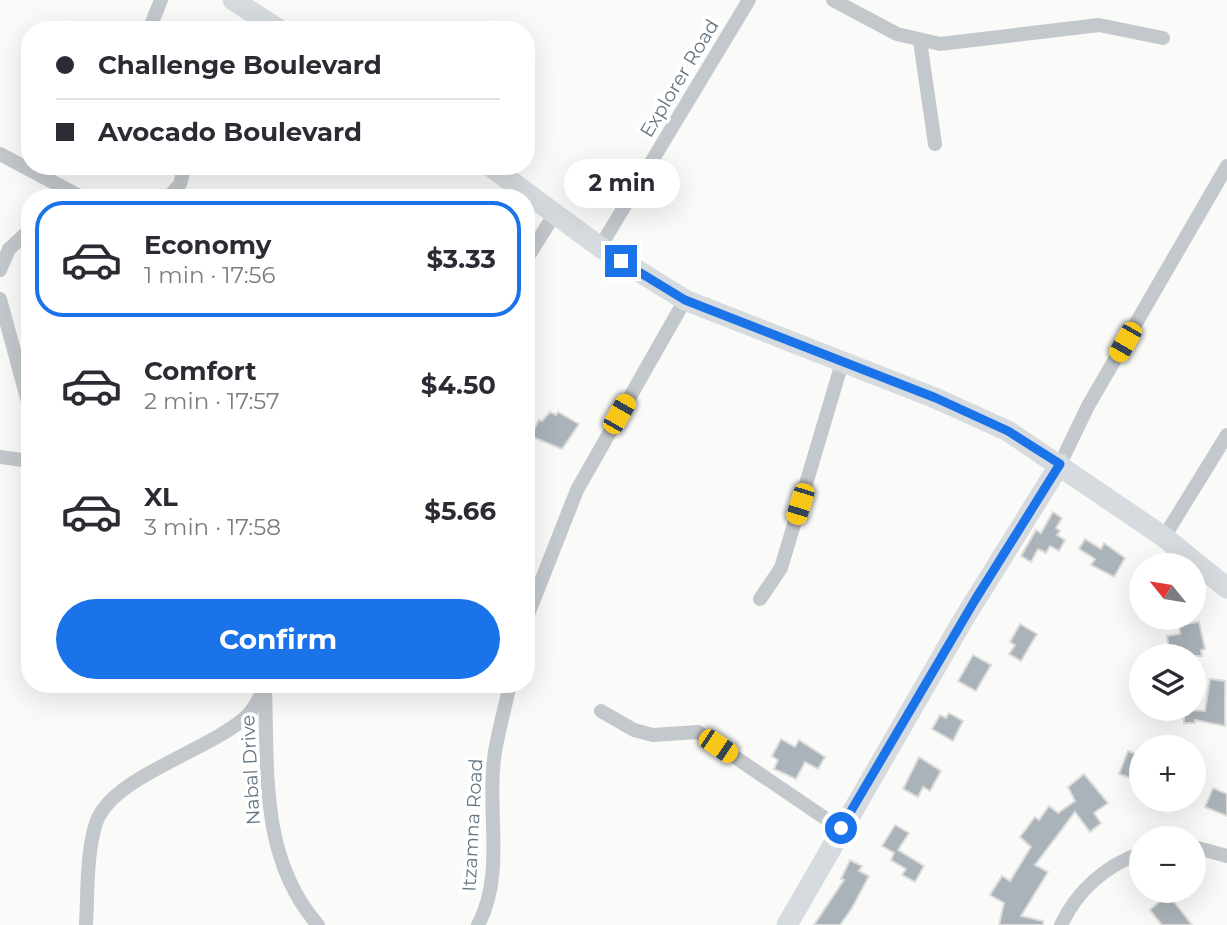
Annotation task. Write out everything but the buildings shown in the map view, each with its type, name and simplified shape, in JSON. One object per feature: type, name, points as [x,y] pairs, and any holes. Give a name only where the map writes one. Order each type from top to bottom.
[{"type":"main road","points":[[233,0],[265,21]]},
{"type":"main road","points":[[503,175],[521,189]]},
{"type":"main road","points":[[535,200],[600,247],[685,300],[936,398],[1008,431],[1164,537],[1227,588]]},
{"type":"main road","points":[[787,925],[963,620],[1060,464]]},
{"type":"street","points":[[153,21],[161,0]]},
{"type":"street","name":"Explorer Road","points":[[600,247],[749,0]]},
{"type":"street","points":[[833,0],[897,34],[940,44],[1099,24],[1163,38]]},
{"type":"street","points":[[920,41],[935,144]]},
{"type":"street","points":[[0,154],[21,165]]},
{"type":"street","points":[[1060,464],[1088,406],[1227,166]]},
{"type":"street","points":[[40,175],[66,189]]},
{"type":"street","points":[[535,245],[554,215]]},
{"type":"street","points":[[0,270],[9,250],[21,239]]},
{"type":"street","points":[[0,299],[21,377]]},
{"type":"street","points":[[535,597],[577,490],[685,300]]},
{"type":"street","points":[[760,599],[781,568],[842,363]]},
{"type":"street","points":[[1164,537],[1221,458],[1227,435]]},
{"type":"street","points":[[0,457],[21,460]]},
{"type":"street","points":[[86,925],[91,849],[96,824],[106,804],[123,789],[223,734],[253,709],[261,693]]},
{"type":"street","name":"Nabal Drive","points":[[265,693],[270,827],[285,873],[297,897],[318,925]]},
{"type":"street","name":"Itzamna Road","points":[[478,925],[489,891],[494,843],[494,759],[508,693]]},
{"type":"street","points":[[601,710],[635,730],[653,735],[698,732],[841,828]]},
{"type":"street","points":[[1206,850],[1227,856]]},
{"type":"street","points":[[1061,925],[1072,904],[1093,881],[1117,863],[1129,858]]},
{"type":"route","points":[[621,261],[685,300],[936,398],[1008,431],[1060,464],[975,600],[841,828]]}]
